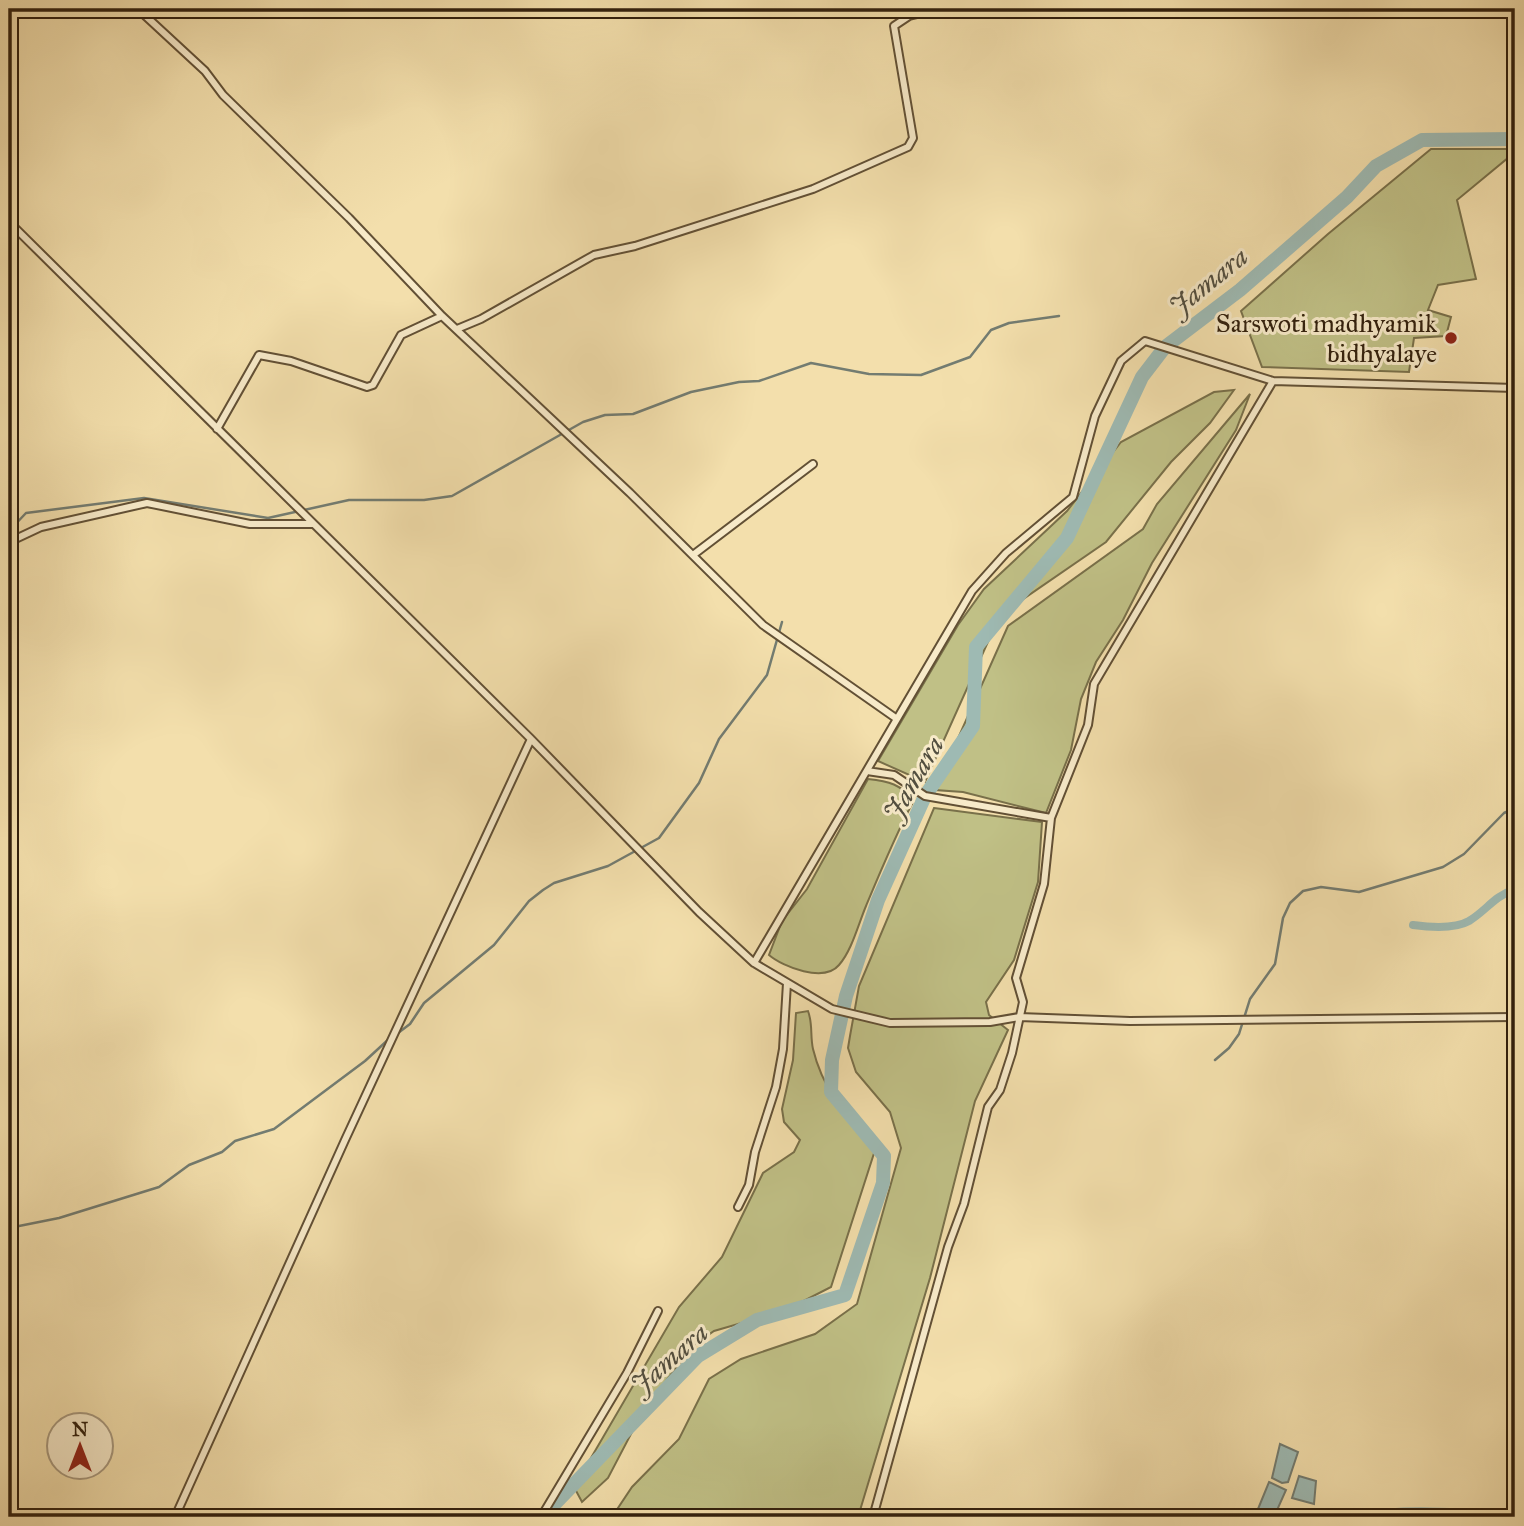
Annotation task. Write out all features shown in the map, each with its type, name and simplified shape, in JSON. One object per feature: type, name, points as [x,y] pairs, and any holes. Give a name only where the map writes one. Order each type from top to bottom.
[{"type":"street","points":[[138,9],[205,71],[223,95],[349,218],[442,316],[763,625],[897,719]]},
{"type":"street","points":[[457,329],[481,320],[594,255],[635,246],[813,189],[908,147],[913,138],[894,26],[909,16],[939,9]]},
{"type":"street","points":[[9,222],[531,739],[699,912],[754,962],[832,1009],[890,1023],[990,1021],[1019,1017],[1130,1021],[1515,1017]]},
{"type":"street","points":[[217,429],[259,355],[291,361],[367,387],[373,385],[401,335],[442,316]]},
{"type":"street","points":[[754,962],[972,591],[1006,553],[1073,497],[1095,416],[1121,361],[1145,341],[1273,381],[1515,388]]},
{"type":"street","points":[[873,1517],[948,1247],[964,1204],[988,1107],[1000,1090],[1023,1002],[1016,978],[1044,884],[1051,818],[1088,725],[1094,684],[1273,381]]},
{"type":"street","points":[[693,555],[813,464]]},
{"type":"street","points":[[9,542],[41,527],[147,503],[250,524],[313,524]]},
{"type":"street","points":[[175,1517],[345,1140],[531,739]]},
{"type":"street","points":[[867,771],[894,775],[925,796],[1051,818]]},
{"type":"street","points":[[738,1207],[748,1185],[755,1152],[776,1087],[783,1049],[787,983]]},
{"type":"street","points":[[541,1517],[627,1373],[658,1311]]},
{"type":"green space","points":[[1431,149],[1513,149],[1509,157],[1457,200],[1476,279],[1438,285],[1428,310],[1451,317],[1446,336],[1414,338],[1409,372],[1262,367],[1241,311],[1328,234]]},
{"type":"green space","points":[[1234,390],[1210,423],[1171,462],[1106,542],[1000,615],[925,782],[878,761],[958,625],[984,589],[1067,511],[1121,442],[1214,392]]},
{"type":"green space","points":[[1250,394],[1236,430],[1152,563],[1123,620],[1096,662],[1081,699],[1071,750],[1046,813],[963,792],[935,790],[1008,626],[1143,529],[1157,504]]},
{"type":"green space","points":[[868,779],[894,784],[913,802],[844,959],[832,970],[824,973],[804,971],[775,960],[769,955],[782,921],[807,889]]},
{"type":"green space","points":[[934,808],[1042,822],[1038,882],[1014,960],[986,1002],[989,1015],[1008,1030],[975,1101],[930,1278],[858,1517],[612,1517],[632,1487],[679,1439],[709,1379],[741,1359],[815,1334],[857,1304],[901,1148],[890,1112],[856,1072],[848,1048],[859,986]]},
{"type":"green space","points":[[808,1011],[813,1049],[823,1077],[846,1115],[876,1147],[831,1287],[786,1310],[714,1331],[694,1345],[644,1409],[608,1478],[582,1502],[574,1487],[679,1307],[722,1257],[763,1173],[794,1152],[800,1140],[784,1122],[782,1109],[793,1060],[796,1013]]},
{"type":"water","points":[[1280,1444],[1298,1452],[1288,1482],[1282,1483],[1272,1478]]},
{"type":"water","points":[[1299,1476],[1316,1481],[1314,1504],[1292,1498]]},
{"type":"water","points":[[1269,1482],[1286,1490],[1274,1517],[1262,1516],[1258,1509]]},
{"type":"waterway","name":"Jamara","points":[[544,1515],[698,1356],[757,1320],[845,1295],[883,1183],[884,1156],[831,1092],[832,1060],[846,996],[878,900],[925,796],[973,726],[976,647],[1067,538],[1142,377],[1165,347],[1240,290],[1347,197],[1376,166],[1422,140],[1515,139]]},
{"type":"waterway","points":[[9,531],[26,513],[144,498],[268,518],[349,500],[424,500],[452,496],[583,422],[605,415],[633,414],[691,392],[739,382],[759,381],[811,363],[869,374],[921,375],[970,357],[991,330],[1009,323],[1059,316]]},
{"type":"waterway","points":[[398,1033],[410,1024],[424,1003],[494,945],[529,901],[543,890],[554,883],[608,866],[659,838],[699,783],[719,739],[767,675],[782,622]]},
{"type":"waterway","points":[[1215,1060],[1229,1048],[1239,1034],[1250,999],[1275,964],[1283,918],[1290,903],[1303,891],[1321,887],[1359,892],[1443,867],[1464,854],[1504,813],[1515,808]]},
{"type":"waterway","points":[[1413,925],[1441,927],[1463,924],[1515,889]]},
{"type":"waterway","points":[[9,1228],[59,1218],[159,1187],[189,1165],[222,1152],[235,1141],[274,1129],[365,1061],[390,1038]]},
{"type":"waterway","points":[[1369,1517],[1394,1512],[1430,1511],[1492,1517]]},
{"type":"place","name":"Sarswoti madhyamik bidhyalaye","points":[[1451,338]]}]
